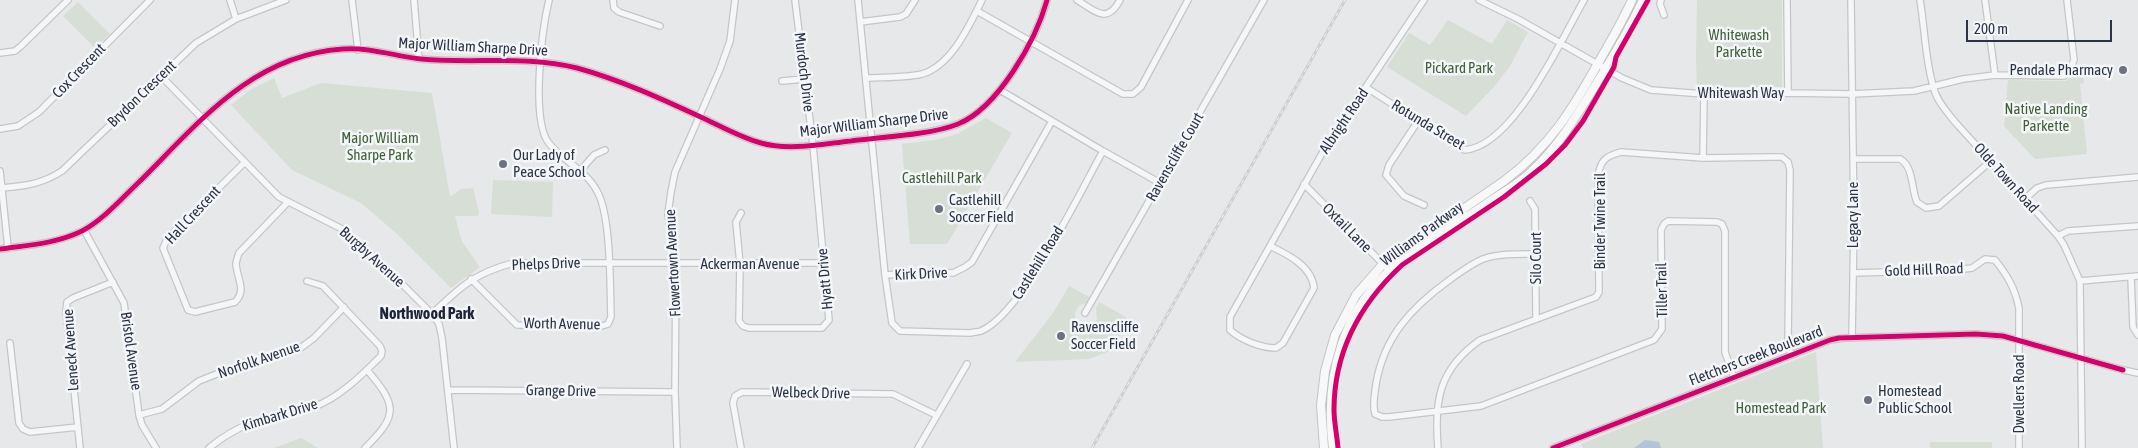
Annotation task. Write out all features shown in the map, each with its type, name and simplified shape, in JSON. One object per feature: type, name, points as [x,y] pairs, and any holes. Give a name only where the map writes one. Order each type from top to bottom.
[{"type":"main road","name":"Williams Parkway","points":[[1324,448],[1320,405],[1328,354],[1335,335],[1356,295],[1383,264],[1504,181],[1533,158],[1556,133],[1632,0]]},
{"type":"main road","name":"Williams Parkway","points":[[1333,448],[1330,398],[1337,358],[1354,316],[1366,298],[1400,261],[1533,171],[1562,138],[1606,69],[1643,0]]},
{"type":"street","points":[[0,53],[15,51],[68,0]]},
{"type":"street","name":"Cox Crescent","points":[[0,129],[18,126],[39,112],[150,0]]},
{"type":"street","points":[[230,0],[236,19]]},
{"type":"street","name":"Brydon Crescent","points":[[2,188],[28,186],[47,181],[62,171],[196,43],[236,19],[286,0]]},
{"type":"street","points":[[352,0],[358,50]]},
{"type":"street","points":[[414,0],[419,59]]},
{"type":"street","name":"Worth Avenue","points":[[471,279],[517,325],[602,326],[608,324],[611,317],[604,206],[598,192],[580,171],[553,148],[543,134],[539,112],[541,61],[549,0]]},
{"type":"street","points":[[613,0],[614,8],[620,12],[660,26]]},
{"type":"street","name":"Flowertown Avenue","points":[[677,448],[675,392],[676,264],[668,214],[675,172],[700,117],[730,41],[735,0]]},
{"type":"street","name":"Murdoch Drive","points":[[795,0],[813,145]]},
{"type":"street","name":"Castlehill Road","points":[[858,0],[867,78],[884,276],[892,323],[900,331],[980,332],[992,325],[1032,278],[1103,151]]},
{"type":"street","points":[[860,22],[900,17],[906,14],[915,0]]},
{"type":"street","points":[[867,78],[921,74],[938,67],[948,58],[982,0]]},
{"type":"street","name":"Major William Sharpe Drive","points":[[0,249],[48,244],[84,230],[113,207],[235,90],[262,72],[298,57],[343,49],[419,59],[541,61],[577,68],[610,78],[745,138],[763,144],[775,146],[813,145],[935,131],[958,124],[973,116],[1000,90],[1030,41],[1043,15],[1046,0]]},
{"type":"street","points":[[1077,0],[1102,14],[1110,14],[1115,10],[1120,0]]},
{"type":"street","points":[[977,11],[1123,94],[1133,94],[1141,87],[1188,0]]},
{"type":"street","name":"Ravenscliffe Court","points":[[1085,314],[1264,0]]},
{"type":"street","name":"Albright Road","points":[[1270,246],[1292,256],[1312,279],[1314,288],[1283,343],[1276,348],[1251,342],[1235,334],[1230,330],[1230,317],[1325,148],[1367,88],[1424,0]]},
{"type":"street","name":"Whitewash Way","points":[[1479,0],[1639,86],[1651,90],[1704,94],[1852,94],[1914,91],[1963,79],[1995,75],[2061,76],[2070,70],[2074,60],[2067,0]]},
{"type":"street","points":[[1560,43],[1584,0]]},
{"type":"street","points":[[1661,0],[1660,4],[1664,15]]},
{"type":"street","points":[[1787,0],[1788,93]]},
{"type":"street","name":"Legacy Lane","points":[[1851,0],[1853,159],[1852,336]]},
{"type":"street","name":"Olde Town Road","points":[[1920,0],[1933,86],[1940,102],[1955,122],[2058,236],[2080,281],[2082,448]]},
{"type":"street","points":[[1985,0],[1995,75]]},
{"type":"street","name":"Rotunda Street","points":[[1367,88],[1464,150],[1476,148],[1511,121],[1525,104],[1560,43]]},
{"type":"street","name":"Burgby Avenue","points":[[161,76],[279,197],[342,229],[381,263],[432,314],[441,329],[454,448]]},
{"type":"street","points":[[782,81],[805,79]]},
{"type":"street","points":[[1000,90],[1160,183]]},
{"type":"street","points":[[1703,158],[1704,94]]},
{"type":"street","name":"Kirk Drive","points":[[884,276],[932,272],[953,273],[972,262],[1052,121]]},
{"type":"street","points":[[1418,122],[1389,165],[1386,176],[1404,196],[1424,205]]},
{"type":"street","name":"Hyatt Drive","points":[[740,264],[740,321],[743,326],[749,328],[822,328],[829,320],[813,145]]},
{"type":"street","points":[[580,171],[594,154],[605,150]]},
{"type":"street","name":"Binder Twine Trail","points":[[1438,448],[1440,390],[1454,361],[1464,351],[1480,340],[1596,297],[1599,292],[1598,175],[1600,164],[1608,156],[1620,152],[1703,158],[1782,157],[1788,162],[1790,170],[1788,343],[1791,355]]},
{"type":"street","points":[[1853,159],[1900,159],[1908,168],[1915,197],[1921,206],[1926,208],[1939,206],[1990,161]]},
{"type":"street","name":"Hall Crescent","points":[[244,163],[167,239],[163,248],[188,310],[195,312],[235,302],[242,290],[236,263],[239,253],[288,202]]},
{"type":"street","points":[[0,170],[8,248]]},
{"type":"street","points":[[2025,199],[2037,188],[2046,185],[2138,176]]},
{"type":"street","name":"Oxtail Lane","points":[[1304,184],[1390,271]]},
{"type":"street","name":"Silo Court","points":[[1530,201],[1535,209],[1536,318]]},
{"type":"street","points":[[740,264],[736,222],[741,214]]},
{"type":"street","name":"Tiller Trail","points":[[1438,411],[1481,406],[1654,340],[1662,329],[1661,230],[1668,221],[1717,222],[1722,224],[1725,231],[1725,352],[1734,378]]},
{"type":"street","points":[[2058,236],[2068,231],[2138,226]]},
{"type":"street","name":"Bristol Avenue","points":[[84,230],[124,304],[139,416],[142,425],[156,448]]},
{"type":"street","points":[[1438,411],[1389,417],[1375,414],[1373,406],[1377,379],[1384,356],[1396,330],[1413,309],[1459,273],[1482,260],[1495,255],[1536,254]]},
{"type":"street","name":"Gold Hill Road","points":[[1853,272],[1956,270],[1972,268],[1985,259],[1995,260],[2015,290],[2019,308],[2018,340]]},
{"type":"street","name":"Phelps Drive","points":[[432,314],[471,279],[496,267],[513,263],[676,264]]},
{"type":"street","name":"Ackerman Avenue","points":[[676,264],[824,264]]},
{"type":"street","points":[[2080,281],[2138,276]]},
{"type":"street","points":[[2131,277],[2133,326],[2138,335]]},
{"type":"street","name":"Kimbark Drive","points":[[209,448],[228,432],[249,424],[315,406],[333,397],[367,370],[381,356],[380,346],[344,307],[323,286],[307,281]]},
{"type":"street","name":"Leneck Avenue","points":[[80,448],[66,310],[67,302],[113,282]]},
{"type":"street","name":"Norfolk Avenue","points":[[139,416],[162,409],[199,381],[247,362],[293,352],[314,338],[344,307]]},
{"type":"street","name":"Fletchers Creek Boulevard","points":[[1553,448],[1830,340],[1852,336],[1976,334],[2003,336],[2138,373]]},
{"type":"street","name":"Dwellers Road","points":[[2018,340],[2019,448]]},
{"type":"street","points":[[10,343],[19,423],[30,432],[78,427]]},
{"type":"street","points":[[918,448],[967,364]]},
{"type":"street","points":[[365,448],[386,426],[390,413],[390,402],[383,389],[367,370]]},
{"type":"street","name":"Grange Drive","points":[[448,390],[675,392]]},
{"type":"street","name":"Welbeck Drive","points":[[741,448],[733,403],[735,396],[742,392],[893,394],[936,415]]},
{"type":"green space","name":"Whitewash Parkette","points":[[1697,0],[1782,0],[1782,87],[1697,87]]},
{"type":"green space","points":[[78,2],[110,34],[95,48],[63,16]]},
{"type":"green space","name":"Pickard Park","points":[[1448,20],[1492,44],[1507,20],[1528,32],[1510,66],[1494,87],[1466,116],[1387,67],[1409,33],[1430,45]]},
{"type":"green space","name":"Native Landing Parkette","points":[[2078,72],[2083,73],[2084,83],[2080,84],[2087,154],[2035,159],[2004,126],[2008,80],[2066,81]]},
{"type":"green space","name":"Major William Sharpe Park","points":[[274,78],[282,98],[321,83],[432,93],[450,197],[461,189],[473,188],[479,212],[478,216],[455,216],[462,242],[480,267],[451,288],[396,233],[361,203],[292,170],[231,105],[250,90]]},
{"type":"green space","name":"Castlehill Park","points":[[986,118],[1012,133],[947,244],[910,244],[902,144],[935,140],[957,134]]},
{"type":"green space","points":[[493,180],[553,182],[552,217],[491,214]]},
{"type":"green space","points":[[1069,286],[1091,298],[1088,303],[1080,305],[1076,311],[1075,317],[1080,324],[1087,326],[1097,320],[1096,308],[1099,302],[1129,319],[1112,350],[1089,359],[1015,362],[1053,313]]},
{"type":"green space","name":"Homestead Park","points":[[1816,352],[1823,448],[1583,448],[1581,444]]},
{"type":"green space","points":[[301,438],[318,448],[274,448],[277,447]]},
{"type":"green space","points":[[1930,442],[1992,442],[1992,448],[1930,448]]},
{"type":"water","points":[[1645,440],[1659,442],[1661,448],[1634,448]]},
{"type":"railway","points":[[1092,448],[1345,0]]},
{"type":"cycle path","points":[[0,249],[52,241],[72,235],[90,226],[111,209],[182,138],[228,96],[253,79],[281,64],[310,54],[353,49],[372,50],[421,59],[519,61],[558,64],[577,68],[626,84],[754,141],[772,145],[806,146],[934,131],[958,124],[973,116],[1001,88],[1025,53],[1042,16],[1047,0]]},
{"type":"cycle path","points":[[1338,448],[1334,419],[1335,388],[1344,348],[1362,312],[1387,280],[1402,265],[1504,197],[1546,164],[1565,145],[1583,121],[1614,67],[1616,57],[1648,0]]},
{"type":"cycle path","points":[[1553,448],[1839,338],[1976,334],[2003,336],[2123,370]]},
{"type":"place","name":"Pendale Pharmacy","points":[[2123,70]]},
{"type":"place","name":"Our Lady of Peace School","points":[[503,164]]},
{"type":"place","name":"Castlehill Soccer Field","points":[[939,209]]},
{"type":"place","name":"Ravenscliffe Soccer Field","points":[[1061,336]]},
{"type":"place","name":"Homestead Public School","points":[[1868,400]]},
{"type":"district","name":"Northwood Park","points":[[427,314]]}]
